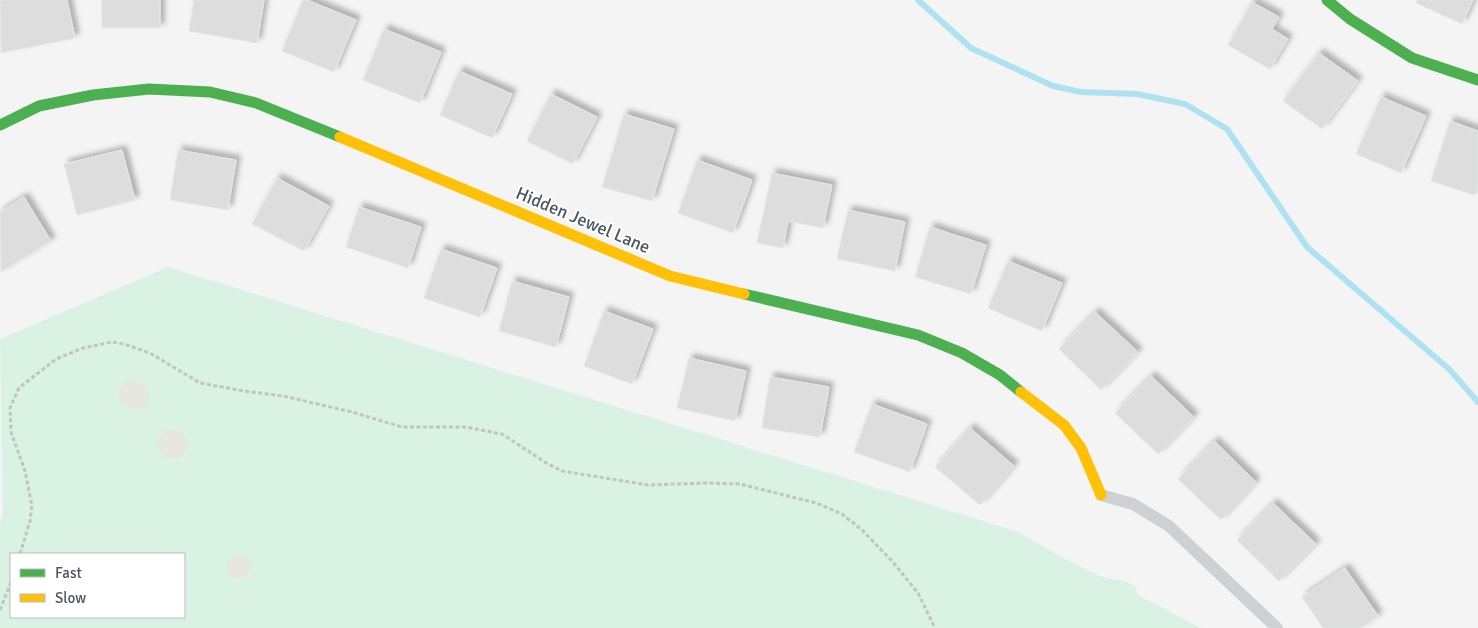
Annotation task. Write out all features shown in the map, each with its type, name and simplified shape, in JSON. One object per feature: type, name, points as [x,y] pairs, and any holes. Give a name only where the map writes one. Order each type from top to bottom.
[{"type":"street","points":[[1327,0],[1350,19],[1412,58],[1478,80]]},
{"type":"street","name":"Hidden Jewel Lane","points":[[0,125],[39,106],[93,94],[150,89],[210,92],[256,103],[461,187],[670,276],[918,335],[962,353],[1000,375],[1064,425],[1081,448],[1102,495]]},
{"type":"lane","points":[[1102,495],[1133,504],[1170,526],[1277,628]]},
{"type":"path","points":[[20,553],[30,521],[32,506],[25,471],[10,432],[10,408],[19,388],[56,359],[83,348],[112,342],[124,344],[150,354],[200,383],[283,396],[352,412],[402,427],[466,427],[502,434],[562,471],[648,486],[706,483],[740,484],[816,503],[842,514],[862,530],[892,561],[918,593],[935,628]]},
{"type":"path","points":[[0,610],[10,585]]},
{"type":"green space","points":[[168,267],[1018,532],[1100,576],[1129,583],[1137,590],[1138,595],[1201,628],[0,628],[0,526],[3,511],[0,339]]},
{"type":"sand","points":[[135,380],[145,385],[149,395],[149,403],[142,409],[133,409],[126,406],[119,397],[121,386]]},
{"type":"sand","points":[[173,429],[184,433],[188,444],[184,455],[173,459],[162,455],[158,444],[162,433]]},
{"type":"sand","points":[[239,555],[244,556],[250,562],[250,572],[244,578],[239,579],[234,578],[228,572],[227,567],[228,562],[234,556]]},
{"type":"building","points":[[0,0],[67,0],[75,38],[1,53]]},
{"type":"building","points":[[102,0],[160,0],[160,28],[102,28]]},
{"type":"building","points":[[194,0],[264,0],[257,43],[189,31]]},
{"type":"building","points":[[303,0],[356,20],[334,72],[282,51]]},
{"type":"building","points":[[1417,0],[1473,0],[1462,24],[1416,3]]},
{"type":"building","points":[[1252,2],[1279,17],[1272,29],[1288,39],[1270,69],[1228,45]]},
{"type":"building","points":[[384,29],[441,52],[420,103],[363,80]]},
{"type":"building","points":[[1319,53],[1358,81],[1322,129],[1283,101]]},
{"type":"building","points":[[459,71],[512,94],[492,138],[440,115]]},
{"type":"building","points":[[551,94],[597,117],[573,164],[527,141]]},
{"type":"building","points":[[1381,97],[1426,116],[1401,173],[1356,154]]},
{"type":"building","points":[[624,114],[674,129],[652,201],[602,187]]},
{"type":"building","points":[[1450,121],[1478,131],[1478,186],[1475,195],[1431,181]]},
{"type":"building","points":[[122,150],[135,200],[77,215],[64,164]]},
{"type":"building","points":[[178,150],[236,160],[228,210],[170,200]]},
{"type":"building","points":[[697,160],[752,180],[733,233],[678,213]]},
{"type":"building","points":[[772,173],[832,185],[823,228],[788,221],[783,248],[757,243]]},
{"type":"building","points":[[277,178],[329,206],[304,251],[252,224]]},
{"type":"building","points":[[24,197],[51,241],[1,272],[0,212]]},
{"type":"building","points":[[359,207],[421,227],[408,268],[346,247]]},
{"type":"building","points":[[848,210],[905,222],[895,271],[837,259]]},
{"type":"building","points":[[930,227],[986,245],[971,294],[915,277]]},
{"type":"building","points":[[441,249],[497,268],[480,317],[424,298]]},
{"type":"building","points":[[1008,261],[1062,283],[1042,331],[988,308]]},
{"type":"building","points":[[512,281],[569,297],[556,347],[499,331]]},
{"type":"building","points":[[604,311],[653,329],[632,384],[584,366]]},
{"type":"building","points":[[1095,312],[1138,352],[1101,390],[1059,349]]},
{"type":"building","points":[[689,358],[746,371],[735,421],[677,408]]},
{"type":"building","points":[[1151,376],[1194,417],[1158,454],[1115,413]]},
{"type":"building","points":[[770,377],[829,387],[820,437],[762,428]]},
{"type":"building","points":[[872,404],[927,424],[910,472],[854,452]]},
{"type":"building","points":[[970,428],[1014,466],[980,505],[935,467]]},
{"type":"building","points":[[1214,441],[1256,482],[1221,520],[1178,479]]},
{"type":"building","points":[[1273,503],[1316,544],[1279,581],[1237,540]]},
{"type":"building","points":[[1345,568],[1378,616],[1361,628],[1323,628],[1302,597]]},
{"type":"waterway","points":[[918,0],[971,48],[1053,86],[1081,92],[1137,94],[1185,104],[1227,129],[1307,247],[1449,369],[1478,402]]},
{"type":"traffic: fast","points":[[1327,0],[1350,19],[1412,58],[1478,80]]},
{"type":"traffic: fast","points":[[0,125],[39,106],[93,95],[149,89],[210,92],[256,103],[340,137]]},
{"type":"traffic: fast","points":[[744,294],[918,335],[962,353],[1000,375],[1021,392]]},
{"type":"traffic: slow","points":[[340,137],[670,276],[744,294]]},
{"type":"traffic: slow","points":[[1021,392],[1064,425],[1081,448],[1101,495]]}]
